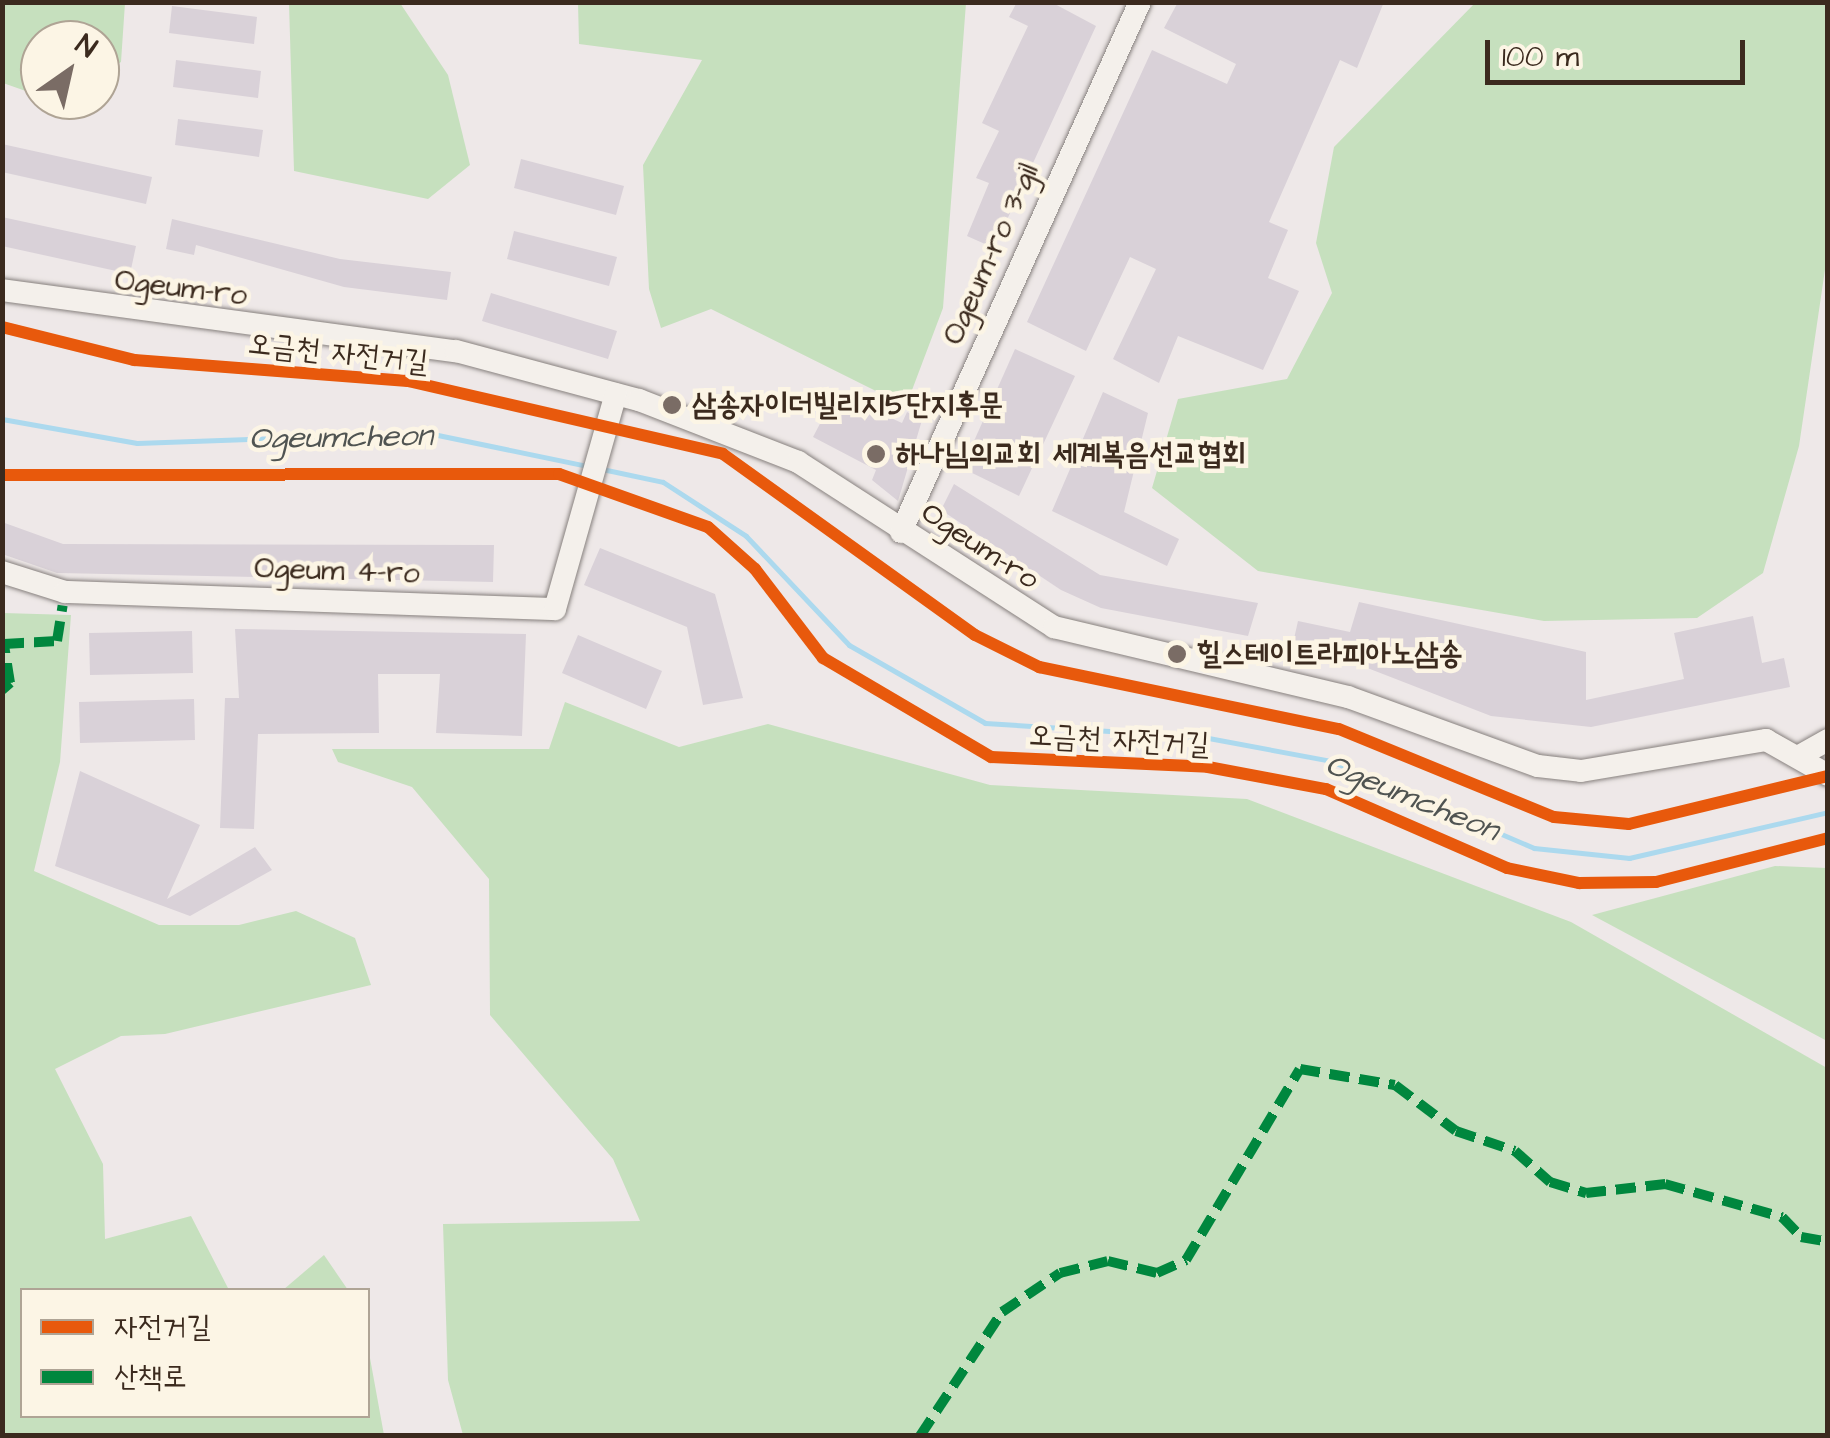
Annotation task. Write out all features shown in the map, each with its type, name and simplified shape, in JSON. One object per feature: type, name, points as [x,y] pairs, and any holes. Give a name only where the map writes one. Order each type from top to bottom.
[{"type":"street","name":"Ogeum-ro 3-gil","points":[[902,532],[1140,2]]},
{"type":"street","name":"Ogeum-ro","points":[[2,290],[439,348],[798,462],[1054,627],[1348,698],[1538,766],[1609,768],[1729,739],[1766,740],[1815,764]]},
{"type":"street","name":"Ogeum 4-ro","points":[[2,572],[66,592],[555,609],[613,405]]},
{"type":"street","points":[[1815,764],[1828,740]]},
{"type":"green space","points":[[3,2],[125,3],[121,62],[120,20],[20,20],[20,89],[3,83]]},
{"type":"green space","points":[[1476,2],[1827,3],[1827,256],[1799,446],[1763,573],[1697,618],[1544,621],[1258,571],[1152,488],[1178,399],[1287,379],[1332,293],[1316,243],[1334,147]]},
{"type":"green space","points":[[289,3],[400,3],[448,75],[470,165],[428,199],[294,171]]},
{"type":"green space","points":[[578,3],[966,3],[943,308],[906,406],[711,309],[661,328],[649,289],[643,165],[702,60],[579,44]]},
{"type":"green space","points":[[3,613],[71,615],[60,762],[34,871],[159,925],[239,925],[296,911],[355,938],[371,985],[165,1034],[121,1036],[55,1069],[103,1164],[105,1239],[191,1216],[228,1288],[20,1288],[20,1418],[370,1418],[370,1358],[384,1435],[3,1435]]},
{"type":"green space","points":[[565,702],[679,747],[768,724],[990,785],[1247,799],[1571,922],[1827,1068],[1827,1435],[463,1435],[448,1380],[443,1224],[640,1221],[613,1159],[490,1015],[489,879],[412,787],[338,762],[332,749],[549,749]]},
{"type":"green space","points":[[1775,866],[1827,868],[1827,1041],[1592,915]]},
{"type":"green space","points":[[324,1255],[347,1288],[285,1288]]},
{"type":"building","points":[[1017,2],[1051,2],[1096,26],[994,248],[967,236],[989,183],[976,178],[999,131],[982,123],[1028,26],[1009,17]]},
{"type":"building","points":[[1178,2],[1384,2],[1357,68],[1340,60],[1269,222],[1288,230],[1268,278],[1299,291],[1263,370],[1178,336],[1159,383],[1113,359],[1156,269],[1130,257],[1086,351],[1027,322],[1152,50],[1227,84],[1236,64],[1164,28]]},
{"type":"building","points":[[172,6],[257,17],[254,44],[169,33]]},
{"type":"building","points":[[176,60],[261,71],[258,98],[173,87]]},
{"type":"building","points":[[178,119],[263,130],[259,157],[175,145]]},
{"type":"building","points":[[2,144],[152,177],[146,204],[2,172]]},
{"type":"building","points":[[521,159],[624,186],[616,215],[514,188]]},
{"type":"building","points":[[2,217],[136,246],[130,274],[2,246]]},
{"type":"building","points":[[172,219],[340,259],[451,272],[447,300],[344,287],[196,245],[194,255],[166,249]]},
{"type":"building","points":[[514,231],[617,257],[609,286],[507,259]]},
{"type":"building","points":[[491,293],[617,331],[608,359],[482,321]]},
{"type":"building","points":[[1015,349],[1075,376],[1019,496],[962,468]]},
{"type":"building","points":[[1103,392],[1148,413],[1124,512],[1179,539],[1167,566],[1052,511]]},
{"type":"building","name":"하나님의교회 세계복음선교협회","points":[[836,393],[902,423],[907,412],[922,420],[898,501],[872,480],[876,470],[813,437]]},
{"type":"building","points":[[954,484],[1100,575],[1258,603],[1248,636],[1101,608],[1061,590],[941,510]]},
{"type":"building","points":[[2,522],[63,544],[494,545],[493,582],[57,573],[2,554]]},
{"type":"building","points":[[600,548],[715,594],[743,698],[703,705],[687,627],[584,585]]},
{"type":"building","points":[[1359,602],[1586,652],[1586,700],[1684,679],[1674,633],[1753,616],[1762,663],[1784,658],[1790,687],[1591,727],[1491,716],[1370,669],[1291,652],[1298,621],[1350,632]]},
{"type":"building","points":[[235,629],[526,634],[522,736],[436,733],[440,674],[378,674],[379,733],[258,734],[254,829],[220,828],[225,698],[239,698]]},
{"type":"building","points":[[192,631],[193,673],[90,675],[89,633]]},
{"type":"building","points":[[578,635],[662,671],[646,709],[562,673]]},
{"type":"building","points":[[194,699],[195,740],[80,743],[79,702]]},
{"type":"building","points":[[80,771],[200,825],[167,899],[255,847],[272,870],[190,916],[55,866]]},
{"type":"waterway","name":"Ogeumcheon","points":[[2,419],[137,443],[428,433],[587,466]]},
{"type":"waterway","name":"Ogeumcheon","points":[[602,469],[663,482],[746,536],[849,645],[985,723],[1203,737],[1331,761],[1534,848],[1629,858],[1828,812]]},
{"type":"marked path","points":[[2,690],[10,683],[4,644],[57,641],[63,605]]},
{"type":"marked path","points":[[920,1436],[1002,1312],[1060,1273],[1108,1261],[1157,1273],[1186,1260],[1300,1069],[1395,1085],[1456,1131],[1515,1151],[1550,1182],[1586,1193],[1665,1184],[1782,1217],[1801,1237],[1828,1242]]},
{"type":"cycle path","name":"오금천 자전거길","points":[[2,327],[134,360],[408,381],[723,454],[975,635],[1039,667],[1339,729],[1554,817],[1629,824],[1828,776]]},
{"type":"cycle path","name":"오금천 자전거길","points":[[2,475],[559,474],[708,527],[755,569],[823,658],[991,757],[1208,767],[1326,789],[1507,868],[1579,883],[1656,882],[1828,838]]},
{"type":"place","name":"삼송자이더빌리지5단지후문","points":[[672,405]]},
{"type":"place","name":"하나님의교회 세계복음선교협회","points":[[876,454]]},
{"type":"place","name":"힐스테이트라피아노삼송","points":[[1177,654]]}]
